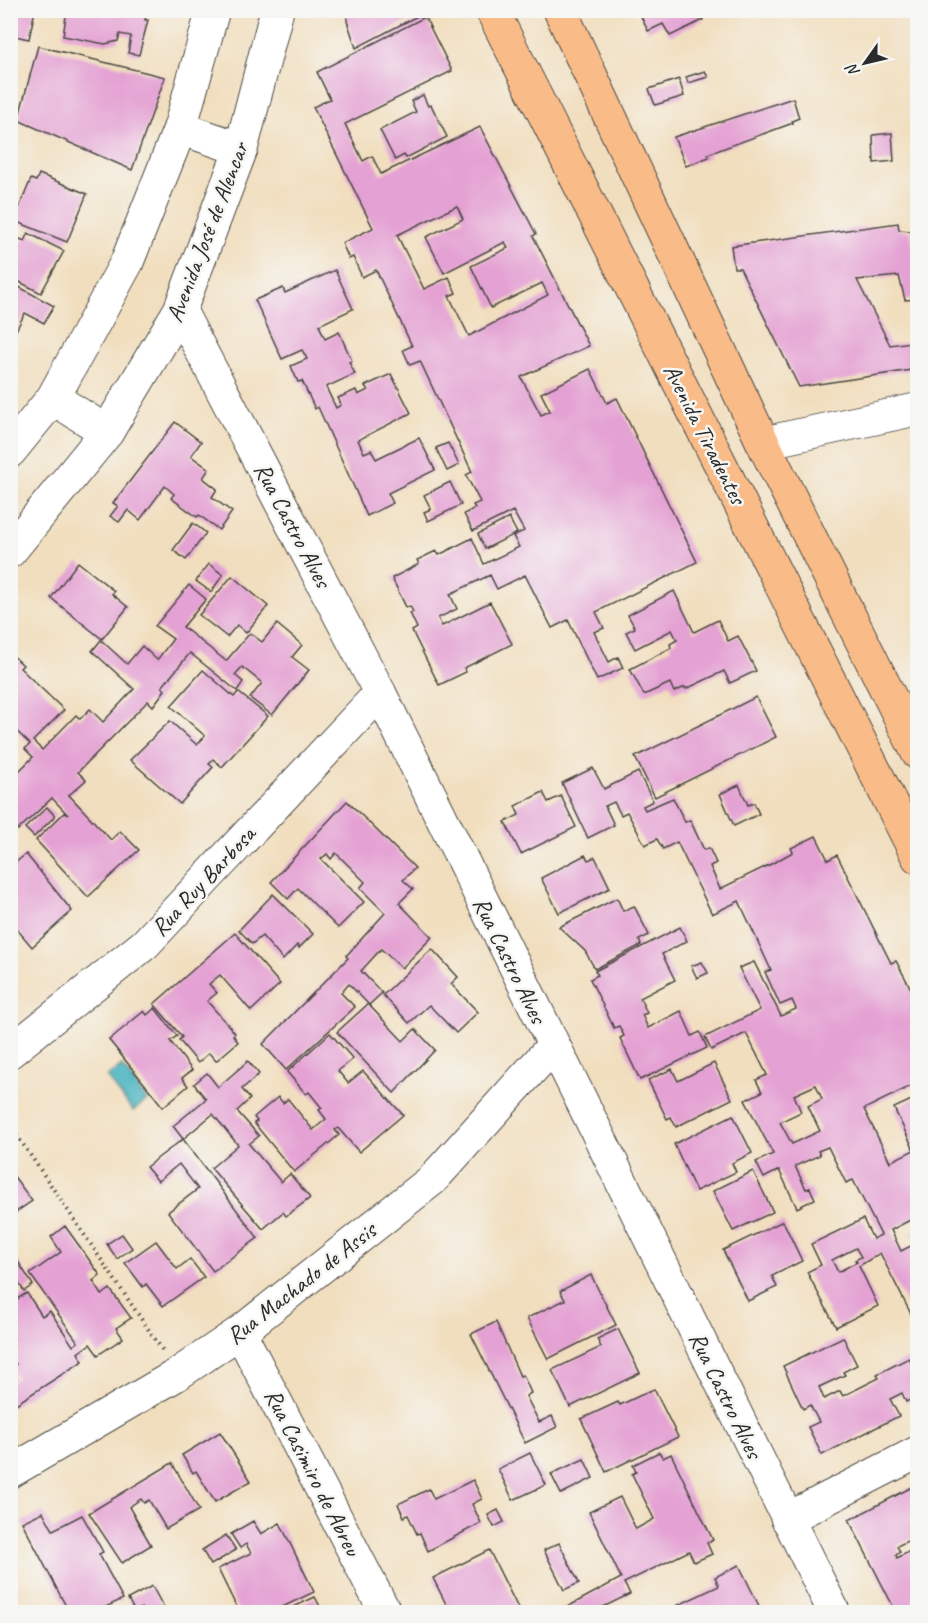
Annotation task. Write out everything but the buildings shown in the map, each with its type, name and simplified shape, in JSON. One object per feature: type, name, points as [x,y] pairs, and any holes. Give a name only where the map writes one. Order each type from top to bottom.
[{"type":"main road","name":"Avenida Tiradentes","points":[[492,10],[918,857]]},
{"type":"main road","name":"Avenida Tiradentes","points":[[560,10],[763,443],[918,753]]},
{"type":"main road","points":[[654,331],[670,319],[682,318],[696,332],[736,412],[763,443]]},
{"type":"street","points":[[10,452],[53,398],[127,262],[180,128],[213,10]]},
{"type":"street","name":"Avenida José de Alencar","points":[[10,551],[106,432],[180,310],[241,149],[277,10]]},
{"type":"street","points":[[180,128],[241,149]]},
{"type":"street","name":"Rua Castro Alves","points":[[180,310],[380,693],[834,1612]]},
{"type":"street","points":[[53,398],[106,432]]},
{"type":"street","points":[[763,443],[918,409]]},
{"type":"street","name":"Rua Ruy Barbosa","points":[[10,1052],[144,944],[380,693]]},
{"type":"street","name":"Rua Machado de Assis","points":[[10,1472],[178,1374],[240,1332],[432,1180],[553,1046]]},
{"type":"street","name":"Rua Casimiro de Abreu","points":[[240,1332],[385,1612]]},
{"type":"street","points":[[787,1519],[918,1452]]},
{"type":"path","points":[[10,1125],[178,1374]]},
{"type":"water","points":[[122,1066],[147,1100],[133,1111],[107,1077]]}]
